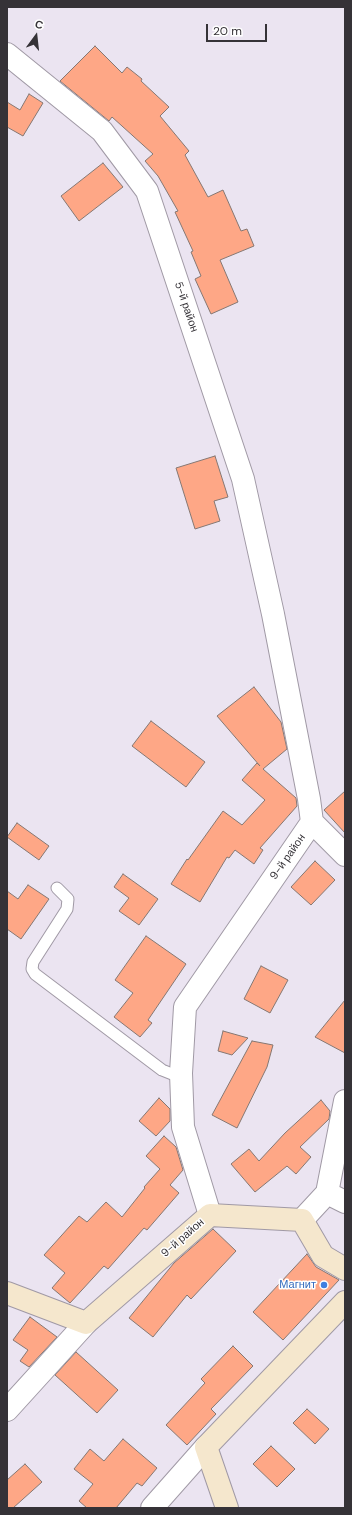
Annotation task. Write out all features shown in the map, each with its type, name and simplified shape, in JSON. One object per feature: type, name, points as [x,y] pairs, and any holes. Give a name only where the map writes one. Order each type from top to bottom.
[{"type":"street","name":"5-й район","points":[[7,54],[102,131],[147,191],[243,479],[273,614],[312,822]]},
{"type":"street","points":[[312,822],[345,854]]},
{"type":"street","name":"9-й район","points":[[7,1410],[86,1323],[210,1215],[184,1126],[181,1073],[185,1007],[312,822]]},
{"type":"street","points":[[210,1215],[302,1220],[336,1197],[345,1101]]},
{"type":"street","points":[[302,1220],[323,1256],[345,1269]]},
{"type":"street","points":[[7,1293],[86,1323]]},
{"type":"street","points":[[152,1508],[206,1447],[345,1302]]},
{"type":"street","points":[[206,1447],[226,1508]]},
{"type":"lane","points":[[57,888],[68,899],[67,909],[33,962],[32,969],[35,974],[162,1070],[182,1078]]},
{"type":"building","points":[[95,46],[122,73],[127,67],[142,79],[141,81],[169,107],[160,116],[189,151],[185,155],[208,197],[223,190],[241,231],[247,229],[254,246],[220,260],[238,302],[211,314],[195,279],[201,276],[191,252],[193,251],[175,212],[178,211],[158,176],[145,161],[153,154],[112,117],[109,121],[60,81]]},
{"type":"building","points":[[29,94],[43,103],[23,136],[7,127],[7,102],[20,110]]},
{"type":"building","points":[[103,163],[123,187],[79,221],[61,196]]},
{"type":"building","points":[[215,456],[228,497],[214,501],[220,521],[195,529],[176,468]]},
{"type":"building","points":[[254,687],[281,722],[287,749],[263,769],[296,798],[297,806],[260,848],[263,850],[254,864],[235,850],[229,858],[227,857],[200,902],[171,884],[187,859],[188,860],[223,811],[242,825],[265,800],[242,780],[257,763],[260,766],[217,716]]},
{"type":"building","points":[[151,721],[205,762],[186,787],[132,746]]},
{"type":"building","points":[[345,791],[345,833],[324,810]]},
{"type":"building","points":[[17,823],[49,846],[39,860],[7,837]]},
{"type":"building","points":[[315,861],[335,880],[311,905],[291,887]]},
{"type":"building","points":[[123,874],[158,899],[139,925],[119,911],[129,898],[114,887]]},
{"type":"building","points":[[28,885],[49,899],[21,939],[7,929],[7,891],[18,899]]},
{"type":"building","points":[[146,936],[186,964],[148,1020],[152,1023],[140,1037],[114,1017],[133,993],[115,980]]},
{"type":"building","points":[[261,966],[288,980],[270,1013],[244,999]]},
{"type":"building","points":[[345,1000],[345,1053],[315,1037]]},
{"type":"building","points":[[223,1031],[248,1038],[232,1055],[218,1051]]},
{"type":"building","points":[[252,1041],[273,1045],[267,1067],[237,1128],[212,1115]]},
{"type":"building","points":[[159,1098],[170,1109],[170,1121],[156,1136],[139,1121]]},
{"type":"building","points":[[321,1100],[330,1111],[329,1119],[300,1147],[311,1157],[296,1174],[287,1166],[255,1192],[231,1164],[249,1149],[259,1161],[285,1133]]},
{"type":"building","points":[[164,1136],[176,1147],[183,1170],[170,1185],[179,1193],[147,1230],[144,1228],[108,1269],[104,1266],[70,1303],[52,1288],[65,1273],[44,1255],[79,1216],[87,1222],[106,1202],[122,1217],[145,1188],[144,1187],[160,1169],[146,1156]]},
{"type":"building","points":[[213,1229],[236,1251],[191,1299],[187,1295],[153,1337],[129,1318],[174,1263]]},
{"type":"building","points":[[307,1254],[316,1267],[339,1280],[283,1340],[253,1312]]},
{"type":"building","points":[[30,1317],[57,1337],[29,1367],[20,1361],[28,1350],[13,1340]]},
{"type":"building","points":[[233,1346],[253,1366],[211,1409],[216,1414],[187,1445],[166,1425],[205,1383],[201,1379]]},
{"type":"building","points":[[76,1352],[118,1390],[97,1413],[55,1375]]},
{"type":"building","points":[[307,1409],[329,1429],[315,1444],[293,1423]]},
{"type":"building","points":[[123,1439],[157,1468],[142,1486],[137,1483],[116,1508],[87,1508],[79,1501],[93,1484],[74,1469],[90,1449],[104,1461]]},
{"type":"building","points":[[271,1446],[295,1469],[277,1487],[253,1464]]},
{"type":"building","points":[[25,1464],[42,1482],[13,1508],[7,1508],[7,1480]]},
{"type":"place","name":"Магнит","points":[[324,1285]]}]
